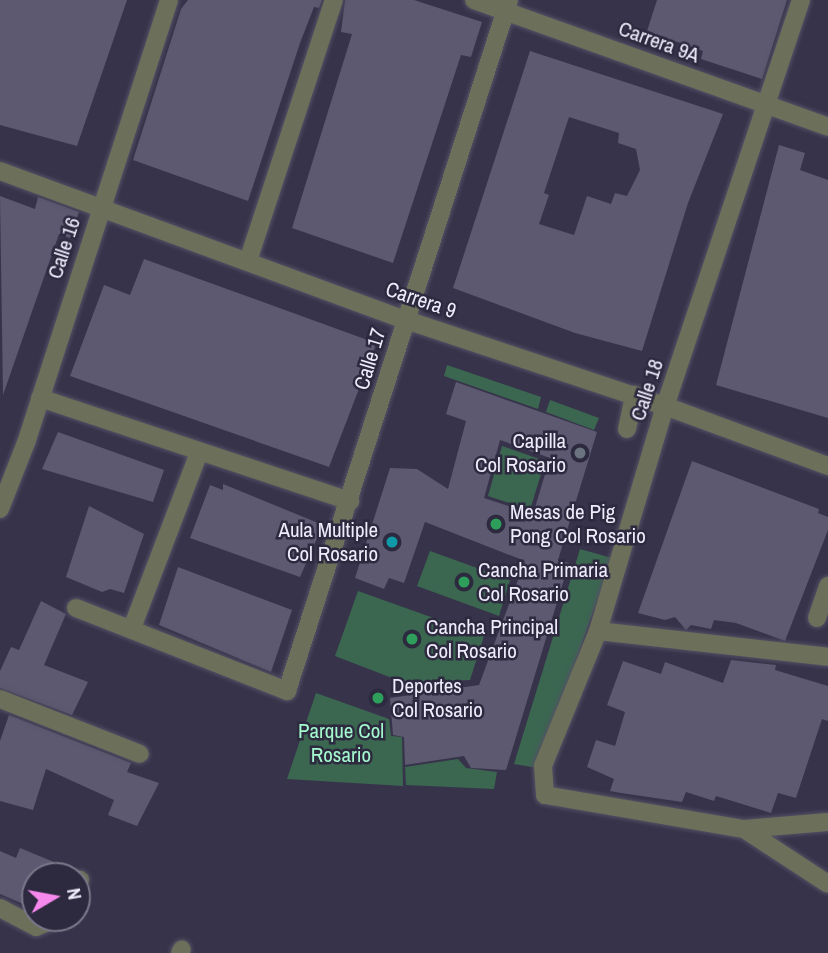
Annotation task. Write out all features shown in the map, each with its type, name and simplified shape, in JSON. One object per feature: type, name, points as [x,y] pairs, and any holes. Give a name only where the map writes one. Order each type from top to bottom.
[{"type":"street","name":"Calle 16","points":[[0,509],[40,397],[169,0]]},
{"type":"street","points":[[248,261],[334,0]]},
{"type":"street","name":"Carrera 9A","points":[[474,0],[508,5],[767,106],[828,127]]},
{"type":"street","name":"Calle 18","points":[[744,829],[545,795],[543,766],[598,631],[665,406],[767,106],[800,0]]},
{"type":"street","name":"Calle 17","points":[[132,628],[287,691],[508,5]]},
{"type":"street","name":"Carrera 9","points":[[0,171],[406,320],[634,395],[828,466]]},
{"type":"street","points":[[626,429],[634,395]]},
{"type":"street","points":[[40,397],[200,453],[350,501]]},
{"type":"street","points":[[76,608],[132,628],[200,453]]},
{"type":"street","points":[[817,618],[828,586]]},
{"type":"street","points":[[598,631],[828,657]]},
{"type":"street","points":[[0,699],[140,754]]},
{"type":"street","points":[[744,829],[828,822]]},
{"type":"street","points":[[744,829],[828,884]]},
{"type":"street","points":[[0,908],[21,919]]},
{"type":"green space","points":[[447,365],[541,397],[538,409],[444,376]]},
{"type":"green space","points":[[550,400],[599,418],[594,430],[546,412]]},
{"type":"green space","points":[[502,446],[545,461],[530,510],[488,496]]},
{"type":"green space","points":[[580,549],[612,558],[538,768],[514,764]]},
{"type":"green space","name":"Cancha Primaria Col Rosario","points":[[430,551],[510,580],[499,616],[417,586]]},
{"type":"green space","name":"Cancha Principal Col Rosario","points":[[358,591],[484,636],[470,680],[405,683],[335,656]]},
{"type":"green space","name":"Parque Col Rosario","points":[[316,693],[389,719],[391,736],[402,737],[403,786],[287,779]]},
{"type":"green space","points":[[458,759],[466,768],[497,772],[494,789],[406,785],[405,767]]},
{"type":"building","points":[[0,0],[127,0],[77,146],[0,125]]},
{"type":"building","points":[[188,0],[322,0],[319,8],[314,7],[300,43],[248,201],[133,160],[181,9]]},
{"type":"building","points":[[345,0],[414,0],[482,22],[471,57],[461,55],[393,263],[292,228],[352,34],[341,32]]},
{"type":"building","points":[[657,0],[787,0],[762,79],[701,59],[703,51],[647,31]]},
{"type":"building","points":[[530,51],[723,114],[688,203],[642,351],[575,333],[453,288]],"holes":[[[569,117],[619,133],[618,143],[636,149],[640,170],[627,196],[615,193],[611,204],[587,196],[574,235],[539,224],[549,195],[544,193]]]},
{"type":"building","points":[[779,145],[805,153],[800,170],[828,180],[828,418],[716,385]]},
{"type":"building","points":[[0,196],[35,209],[38,197],[79,212],[70,238],[59,234],[3,395]]},
{"type":"building","points":[[144,259],[373,342],[375,347],[329,467],[70,376],[104,285],[130,295]]},
{"type":"building","points":[[456,382],[597,432],[558,560],[569,563],[506,770],[471,768],[464,756],[405,765],[404,737],[393,735],[390,698],[479,685],[525,561],[425,522],[404,583],[389,578],[384,589],[355,578],[390,468],[417,469],[448,489],[466,421],[446,414]],"holes":[[[500,440],[550,458],[533,514],[484,498]]]},
{"type":"building","points":[[58,432],[164,470],[153,502],[42,469]]},
{"type":"building","points":[[692,461],[819,509],[818,513],[828,517],[828,530],[785,641],[736,623],[714,620],[711,629],[691,625],[686,630],[675,617],[665,620],[638,613]]},
{"type":"building","points":[[223,484],[323,525],[300,577],[190,538],[210,485],[223,490]]},
{"type":"building","points":[[89,506],[144,534],[124,593],[110,589],[102,592],[66,577]]},
{"type":"building","points":[[178,567],[292,610],[271,672],[159,625]]},
{"type":"building","points":[[41,601],[66,614],[44,665],[88,682],[72,715],[0,688],[0,671],[11,647],[19,650]]},
{"type":"building","points":[[731,660],[776,665],[775,670],[828,686],[828,721],[822,719],[796,798],[778,793],[771,813],[716,796],[714,801],[686,792],[682,802],[621,793],[610,791],[614,779],[587,767],[596,740],[615,746],[625,712],[607,705],[623,661],[661,674],[665,662],[723,683]]},
{"type":"building","points":[[9,715],[131,763],[127,772],[159,783],[137,826],[108,815],[114,800],[46,769],[33,810],[0,801],[0,741]]},
{"type":"building","points":[[20,848],[54,862],[21,862],[21,903],[0,894],[0,851],[16,858]]},
{"type":"place","name":"Capilla Col Rosario","points":[[580,453]]},
{"type":"place","name":"Mesas de Pig Pong Col Rosario","points":[[496,524]]},
{"type":"place","name":"Aula Multiple Col Rosario","points":[[392,542]]},
{"type":"place","name":"Cancha Primaria Col Rosario","points":[[464,582]]},
{"type":"place","name":"Cancha Principal Col Rosario","points":[[412,639]]},
{"type":"place","name":"Deportes Col Rosario","points":[[378,698]]}]
